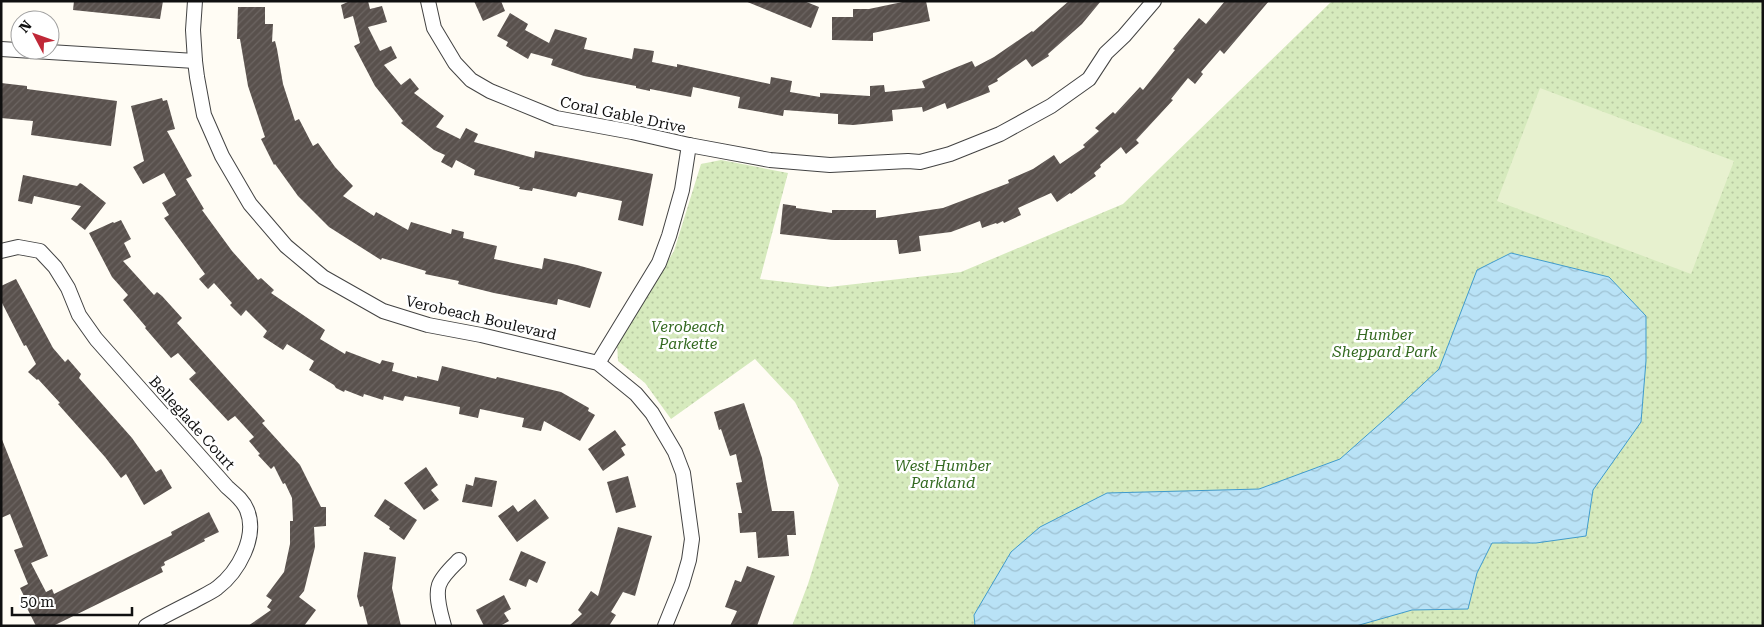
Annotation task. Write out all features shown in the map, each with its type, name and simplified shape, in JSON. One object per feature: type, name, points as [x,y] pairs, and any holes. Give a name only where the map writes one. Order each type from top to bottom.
[{"type":"street","name":"Verobeach Boulevard","points":[[195,1],[195,61],[204,115],[222,156],[250,204],[274,234],[306,264],[323,277],[383,311],[428,326],[481,335],[598,363],[636,394],[652,413],[675,452],[684,473],[692,539],[690,560],[665,626]]},
{"type":"street","name":"Coral Gable Drive","points":[[428,1],[434,28],[455,63],[471,80],[490,91],[556,118],[689,145],[682,190],[659,263],[598,363]]},
{"type":"street","points":[[689,145],[770,160],[830,165],[920,162],[950,154],[1000,134],[1025,121],[1051,106],[1089,79],[1106,52],[1124,36],[1154,1]]},
{"type":"street","points":[[1,49],[195,61]]},
{"type":"street","name":"Belleglade Court","points":[[1,250],[18,247],[40,251],[55,267],[68,288],[79,315],[96,339],[227,487],[240,498],[247,512],[250,526],[247,544],[240,563],[229,578],[216,590],[146,626]]},
{"type":"street","points":[[444,626],[439,603],[438,586],[459,560]]},
{"type":"green space","name":"Humber Sheppard Park","points":[[1332,1],[1763,1],[1763,626],[792,626],[808,584],[839,485],[795,402],[755,359],[671,419],[645,383],[618,361],[617,343],[674,251],[701,164],[721,160],[788,173],[760,279],[829,287],[961,272],[1123,204]]},
{"type":"green space","points":[[1540,88],[1734,161],[1691,274],[1497,201]]},
{"type":"water","points":[[1511,253],[1609,277],[1646,316],[1646,361],[1641,422],[1593,490],[1586,536],[1536,543],[1492,543],[1477,573],[1468,609],[1412,610],[1356,626],[975,626],[974,615],[1011,552],[1040,527],[1107,493],[1259,489],[1340,459],[1439,369],[1477,270]]},
{"type":"building","points":[[74,1],[163,1],[160,19],[73,10]]},
{"type":"building","points":[[350,1],[368,1],[370,9],[382,6],[387,22],[368,27],[380,51],[391,46],[397,58],[384,65],[401,85],[410,78],[419,89],[414,93],[444,116],[436,127],[460,139],[466,128],[478,134],[474,142],[534,158],[535,151],[653,174],[643,226],[618,220],[622,201],[578,192],[576,197],[533,188],[532,191],[519,189],[520,187],[474,175],[475,170],[456,160],[452,168],[441,162],[445,155],[434,150],[401,123],[403,121],[375,86],[354,46],[360,43],[353,16],[344,19],[341,5]]},
{"type":"building","points":[[474,1],[501,1],[505,11],[483,21]]},
{"type":"building","points":[[745,1],[804,1],[819,7],[811,28]]},
{"type":"building","points":[[907,1],[926,1],[930,21],[873,33],[873,41],[832,40],[832,17],[853,17],[853,9],[869,9]]},
{"type":"building","points":[[1069,1],[1101,1],[1082,24],[1048,54],[1049,56],[1032,67],[1026,59],[997,79],[998,81],[988,86],[990,92],[947,109],[945,103],[923,112],[922,107],[892,110],[893,121],[853,125],[838,124],[838,114],[784,110],[783,116],[738,108],[740,97],[693,87],[691,97],[650,89],[650,91],[636,88],[636,86],[584,76],[551,65],[553,59],[531,53],[528,59],[506,46],[508,42],[497,36],[510,13],[528,24],[525,30],[549,43],[555,29],[587,38],[584,49],[632,59],[634,48],[654,51],[652,62],[677,67],[677,64],[770,84],[771,77],[792,81],[790,92],[820,97],[820,93],[870,96],[870,86],[884,85],[885,92],[925,88],[922,81],[972,61],[975,67],[1033,32]]},
{"type":"building","points":[[1225,1],[1269,1],[1224,54],[1220,50],[1201,72],[1203,74],[1195,84],[1188,78],[1171,99],[1173,100],[1136,140],[1139,143],[1126,154],[1121,147],[1100,165],[1101,167],[1094,173],[1096,176],[1057,202],[1051,193],[1018,208],[1021,215],[1004,223],[1003,221],[982,228],[980,221],[951,232],[919,236],[921,251],[899,254],[897,240],[833,240],[780,234],[783,204],[796,206],[796,208],[832,213],[832,210],[876,210],[876,218],[943,208],[1009,183],[1008,180],[1033,169],[1054,155],[1060,164],[1085,147],[1083,145],[1099,131],[1095,128],[1113,112],[1115,114],[1140,87],[1143,90],[1199,18],[1206,24]]},
{"type":"building","points":[[238,7],[265,7],[265,24],[273,24],[272,42],[275,41],[283,84],[295,121],[299,119],[313,146],[318,143],[335,167],[353,186],[343,196],[374,216],[376,212],[408,230],[411,222],[451,234],[452,229],[464,232],[463,238],[497,246],[494,259],[542,269],[544,258],[602,272],[590,308],[558,299],[557,305],[494,293],[458,284],[459,281],[425,274],[426,271],[382,258],[381,260],[329,227],[298,196],[274,165],[261,139],[265,137],[248,86],[240,39],[237,39]]},
{"type":"building","points":[[1,83],[27,86],[27,89],[117,101],[111,146],[31,135],[33,121],[1,118]]},
{"type":"building","points":[[162,98],[163,101],[167,100],[175,129],[167,131],[192,176],[186,179],[204,209],[202,210],[232,251],[258,280],[261,278],[274,290],[271,293],[325,330],[320,339],[345,354],[346,351],[380,364],[382,360],[394,363],[392,371],[417,378],[417,376],[438,381],[442,366],[561,392],[589,408],[588,411],[595,415],[580,441],[544,421],[541,431],[522,427],[524,418],[480,409],[478,418],[459,414],[460,407],[405,396],[403,401],[384,396],[383,400],[364,394],[363,397],[345,390],[344,392],[309,370],[314,361],[287,344],[283,350],[263,337],[267,331],[246,310],[241,316],[230,305],[232,303],[214,283],[208,289],[199,279],[205,274],[164,218],[169,215],[162,203],[176,195],[164,173],[143,184],[133,167],[144,161],[131,106]]},
{"type":"building","points":[[23,175],[77,186],[80,183],[106,203],[85,230],[71,219],[81,206],[34,196],[32,204],[18,201]]},
{"type":"building","points":[[121,220],[131,239],[124,243],[131,257],[123,261],[154,295],[157,292],[162,296],[182,318],[177,323],[265,421],[262,423],[300,465],[321,507],[326,507],[326,526],[314,527],[315,547],[304,591],[299,597],[316,610],[304,626],[248,626],[271,610],[267,607],[272,600],[266,596],[284,572],[290,544],[290,521],[293,521],[292,498],[274,466],[271,469],[258,455],[260,454],[249,441],[254,437],[235,416],[228,421],[189,379],[196,373],[178,353],[171,358],[123,300],[128,295],[112,277],[89,233]]},
{"type":"building","points":[[16,279],[53,348],[65,362],[68,359],[81,374],[79,378],[132,438],[156,472],[161,469],[172,488],[144,505],[126,474],[121,478],[58,404],[60,403],[38,379],[28,372],[36,364],[26,345],[24,346],[1,301],[1,286]]},
{"type":"building","points":[[744,403],[762,458],[772,511],[794,511],[796,535],[787,535],[789,556],[758,558],[756,532],[740,533],[738,513],[742,513],[736,483],[742,482],[736,454],[730,456],[714,412]]},
{"type":"building","points":[[615,430],[626,445],[621,448],[625,455],[603,471],[588,449]]},
{"type":"building","points":[[1,437],[48,556],[31,563],[46,592],[52,589],[54,594],[172,535],[171,532],[209,512],[219,532],[164,562],[165,565],[161,567],[163,572],[53,626],[36,626],[24,602],[26,600],[20,588],[28,584],[14,550],[23,547],[10,514],[1,518]]},
{"type":"building","points":[[426,467],[438,485],[431,490],[439,500],[424,510],[404,483]]},
{"type":"building","points":[[628,476],[636,507],[616,513],[607,482]]},
{"type":"building","points":[[475,477],[497,481],[492,507],[462,502],[466,484],[473,486]]},
{"type":"building","points":[[385,499],[417,520],[404,540],[374,516]]},
{"type":"building","points":[[535,499],[549,518],[517,542],[498,516],[513,505],[518,512]]},
{"type":"building","points":[[618,527],[652,536],[635,596],[623,592],[611,612],[616,615],[609,626],[569,626],[582,614],[578,610],[591,591],[598,596]]},
{"type":"building","points":[[521,551],[546,562],[537,583],[529,579],[526,587],[509,580]]},
{"type":"building","points":[[364,552],[396,557],[392,588],[401,626],[368,626],[363,606],[360,607],[357,596]]},
{"type":"building","points":[[747,566],[775,576],[757,626],[730,626],[737,611],[725,607],[735,580],[741,582]]},
{"type":"building","points":[[504,595],[511,609],[504,613],[509,621],[500,626],[484,626],[476,610]]},
{"type":"park label","name":"Verobeach Parkette","points":[[688,336]]},
{"type":"park label","name":"West Humber Parkland","points":[[943,474]]}]
